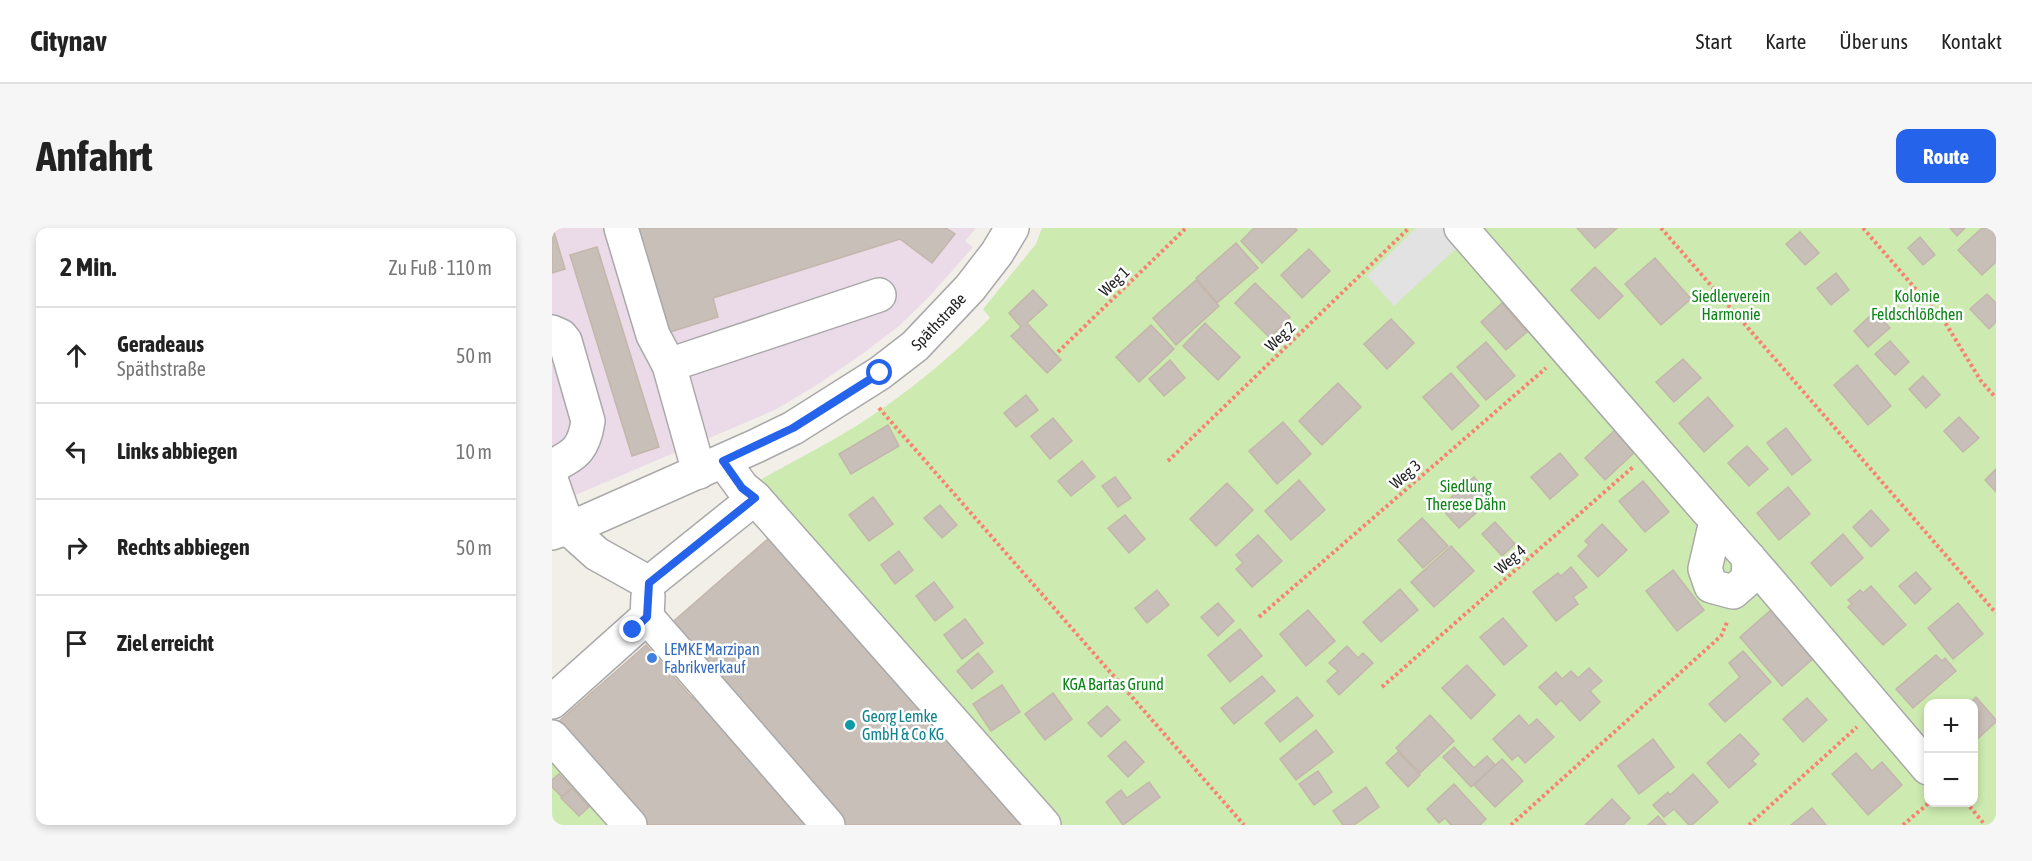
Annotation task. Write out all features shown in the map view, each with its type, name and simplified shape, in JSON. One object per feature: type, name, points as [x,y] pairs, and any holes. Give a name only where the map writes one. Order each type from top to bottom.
[{"type":"street","points":[[621,228],[653,335],[669,365],[711,467],[755,498],[1044,825]]},
{"type":"street","name":"Späthstraße","points":[[560,531],[711,467],[793,428],[880,373],[915,346],[970,288],[997,254],[1012,228]]},
{"type":"street","points":[[1461,228],[1924,762]]},
{"type":"street","points":[[669,365],[879,295]]},
{"type":"street","points":[[552,332],[561,336],[565,341],[588,421],[582,444],[573,456],[552,466]]},
{"type":"street","points":[[552,482],[560,531],[597,555],[649,583]]},
{"type":"street","points":[[755,498],[649,583],[647,617],[828,825]]},
{"type":"street","points":[[1716,521],[1705,569],[1711,586],[1733,592],[1748,579],[1749,558]]},
{"type":"street","points":[[552,702],[647,617]]},
{"type":"street","points":[[552,737],[630,825]]},
{"type":"path","name":"Weg 1","points":[[1058,352],[1186,228]]},
{"type":"path","name":"Weg 2","points":[[1168,461],[1409,228]]},
{"type":"path","points":[[1661,228],[1996,613]]},
{"type":"path","points":[[1863,228],[1946,324],[1981,381],[1996,398]]},
{"type":"path","name":"Weg 3","points":[[1259,617],[1567,350]]},
{"type":"path","points":[[877,405],[1244,825]]},
{"type":"path","name":"Weg 4","points":[[1382,687],[1654,448]]},
{"type":"path","points":[[1511,825],[1721,636],[1729,618]]},
{"type":"path","points":[[1749,825],[1878,708]]},
{"type":"path","points":[[1903,825],[1924,807]]},
{"type":"path","points":[[1970,807],[1985,825]]},
{"type":"shaded area","points":[[552,228],[976,228],[965,241],[973,247],[927,299],[899,326],[820,383],[775,410],[552,503]]},
{"type":"shaded area","points":[[1416,228],[1451,228],[1463,242],[1394,306],[1367,276]]},
{"type":"green space","name":"Siedlung Therese Dähn","points":[[1042,228],[1996,228],[1996,825],[1057,825],[760,480],[861,423],[912,387],[960,347],[990,318],[983,309],[1036,244]]},
{"type":"green space","points":[[552,763],[609,825],[552,825]]},
{"type":"building","points":[[631,228],[946,228],[955,234],[932,263],[900,239],[713,298],[718,317],[664,334]]},
{"type":"building","points":[[1254,228],[1295,228],[1297,230],[1262,263],[1241,241]]},
{"type":"building","points":[[1577,228],[1617,228],[1595,248]]},
{"type":"building","points":[[1950,228],[1965,228],[1957,236]]},
{"type":"building","points":[[1982,228],[1991,228],[1996,233],[1996,262],[1982,275],[1958,250]]},
{"type":"building","points":[[552,232],[554,232],[565,269],[552,273]]},
{"type":"building","points":[[1800,232],[1819,253],[1805,265],[1786,244]]},
{"type":"building","points":[[1920,237],[1935,255],[1923,265],[1908,248]]},
{"type":"building","points":[[1236,243],[1258,268],[1217,303],[1196,278]]},
{"type":"building","points":[[597,247],[659,447],[632,456],[570,255]]},
{"type":"building","points":[[1309,249],[1330,271],[1302,298],[1281,275]]},
{"type":"building","points":[[1655,258],[1691,299],[1661,325],[1625,284]]},
{"type":"building","points":[[1595,267],[1623,296],[1599,319],[1571,290]]},
{"type":"building","points":[[1836,273],[1849,290],[1831,305],[1817,288]]},
{"type":"building","points":[[1196,280],[1219,306],[1176,345],[1153,318]]},
{"type":"building","points":[[1255,283],[1290,317],[1270,338],[1235,303]]},
{"type":"building","points":[[1033,290],[1047,305],[1027,323],[1061,360],[1047,373],[1011,336],[1021,327],[1009,313]]},
{"type":"building","points":[[1987,294],[1996,303],[1996,322],[1989,329],[1970,309]]},
{"type":"building","points":[[1502,303],[1527,332],[1506,350],[1481,322]]},
{"type":"building","points":[[1875,311],[1890,328],[1868,347],[1854,331]]},
{"type":"building","points":[[1391,319],[1414,343],[1387,369],[1364,344]]},
{"type":"building","points":[[1205,323],[1240,357],[1218,380],[1183,346]]},
{"type":"building","points":[[1151,325],[1174,349],[1139,382],[1116,357]]},
{"type":"building","points":[[1890,341],[1909,362],[1895,375],[1875,354]]},
{"type":"building","points":[[1486,342],[1515,376],[1486,400],[1457,367]]},
{"type":"building","points":[[1683,359],[1701,378],[1674,402],[1656,382]]},
{"type":"building","points":[[1170,360],[1185,378],[1164,396],[1149,379]]},
{"type":"building","points":[[1857,365],[1891,406],[1868,425],[1834,385]]},
{"type":"building","points":[[1451,373],[1479,406],[1452,430],[1423,397]]},
{"type":"building","points":[[1923,376],[1940,395],[1926,408],[1909,389]]},
{"type":"building","points":[[1338,383],[1361,407],[1322,445],[1299,421]]},
{"type":"building","points":[[1026,395],[1038,410],[1016,427],[1004,413]]},
{"type":"building","points":[[1708,397],[1733,426],[1704,452],[1679,423]]},
{"type":"building","points":[[1959,417],[1979,438],[1963,452],[1944,431]]},
{"type":"building","points":[[1053,418],[1072,441],[1050,459],[1031,436]]},
{"type":"building","points":[[1283,422],[1311,454],[1277,484],[1249,451]]},
{"type":"building","points":[[888,425],[899,446],[851,474],[839,454]]},
{"type":"building","points":[[1786,428],[1811,460],[1792,475],[1767,443]]},
{"type":"building","points":[[1615,430],[1635,452],[1605,480],[1585,458]]},
{"type":"building","points":[[1747,446],[1768,469],[1749,486],[1728,463]]},
{"type":"building","points":[[1560,453],[1578,475],[1550,499],[1531,477]]},
{"type":"building","points":[[1082,461],[1095,477],[1071,496],[1058,481]]},
{"type":"building","points":[[1996,469],[1996,492],[1985,480]]},
{"type":"building","points":[[1115,477],[1131,498],[1118,507],[1102,486]]},
{"type":"building","points":[[1474,477],[1492,499],[1459,528],[1440,507]]},
{"type":"building","points":[[1299,480],[1325,510],[1291,540],[1265,511]]},
{"type":"building","points":[[1643,481],[1669,512],[1645,532],[1619,501]]},
{"type":"building","points":[[1227,483],[1253,510],[1216,546],[1190,519]]},
{"type":"building","points":[[1788,487],[1810,514],[1779,540],[1757,513]]},
{"type":"building","points":[[873,497],[893,524],[869,541],[849,515]]},
{"type":"building","points":[[940,505],[957,525],[942,538],[924,518]]},
{"type":"building","points":[[1871,510],[1889,530],[1871,547],[1853,527]]},
{"type":"building","points":[[1125,515],[1145,539],[1129,553],[1108,528]]},
{"type":"building","points":[[1422,518],[1448,546],[1423,568],[1398,540]]},
{"type":"building","points":[[1495,522],[1515,544],[1502,556],[1482,534]]},
{"type":"building","points":[[1602,524],[1627,550],[1598,577],[1578,556],[1589,545],[1585,541]]},
{"type":"building","name":"Georg Lemke GmbH & Co KG","points":[[777,531],[1032,825],[841,825],[668,626]]},
{"type":"building","points":[[1843,534],[1863,558],[1831,586],[1811,563]]},
{"type":"building","points":[[1258,535],[1282,561],[1252,587],[1236,569],[1243,563],[1236,555]]},
{"type":"building","points":[[1451,546],[1474,571],[1434,607],[1411,582]]},
{"type":"building","points":[[899,551],[913,570],[895,584],[881,565]]},
{"type":"building","points":[[1571,567],[1587,587],[1573,597],[1578,604],[1556,621],[1533,592],[1558,573],[1561,576]]},
{"type":"building","points":[[1673,570],[1704,610],[1677,631],[1646,591]]},
{"type":"building","points":[[1916,572],[1931,589],[1915,604],[1899,586]]},
{"type":"building","points":[[934,582],[953,607],[935,621],[916,596]]},
{"type":"building","points":[[1871,586],[1906,625],[1883,645],[1848,607],[1852,604],[1848,600],[1860,590],[1863,593]]},
{"type":"building","points":[[1400,589],[1418,610],[1381,642],[1363,622]]},
{"type":"building","points":[[1157,590],[1169,605],[1147,623],[1135,608]]},
{"type":"building","points":[[1781,601],[1823,650],[1782,686],[1740,637]]},
{"type":"building","points":[[1218,603],[1234,621],[1218,636],[1201,617]]},
{"type":"building","points":[[1958,603],[1983,634],[1953,659],[1928,628]]},
{"type":"building","points":[[1308,610],[1335,641],[1306,666],[1280,634]]},
{"type":"building","points":[[1503,618],[1527,646],[1504,665],[1480,637]]},
{"type":"building","points":[[965,619],[983,643],[962,659],[944,635]]},
{"type":"building","points":[[1240,629],[1262,656],[1230,682],[1208,655]]},
{"type":"building","points":[[646,645],[692,698],[695,696],[806,825],[639,825],[557,723]]},
{"type":"building","points":[[1347,646],[1358,658],[1363,653],[1373,663],[1339,695],[1327,681],[1338,671],[1329,663]]},
{"type":"building","points":[[1743,651],[1771,682],[1725,722],[1709,704],[1740,677],[1729,663]]},
{"type":"building","points":[[978,653],[993,672],[972,689],[957,671]]},
{"type":"building","points":[[1936,655],[1942,661],[1945,658],[1956,671],[1913,708],[1896,689]]},
{"type":"building","points":[[1467,665],[1495,695],[1471,719],[1442,688]]},
{"type":"building","points":[[1589,668],[1602,681],[1590,691],[1600,702],[1580,721],[1561,700],[1556,705],[1539,687],[1556,672],[1562,679],[1571,671],[1578,678]]},
{"type":"building","points":[[1262,676],[1275,691],[1234,724],[1221,708]]},
{"type":"building","points":[[1002,685],[1020,712],[991,731],[973,704]]},
{"type":"building","points":[[1053,693],[1072,719],[1045,740],[1025,714]]},
{"type":"building","points":[[1297,697],[1313,716],[1280,742],[1265,723]]},
{"type":"building","points":[[1807,698],[1827,720],[1803,742],[1783,719]]},
{"type":"building","points":[[1978,699],[1996,720],[1978,738]]},
{"type":"building","points":[[1107,706],[1120,720],[1101,737],[1088,723]]},
{"type":"building","points":[[1430,715],[1454,741],[1420,773],[1396,748]]},
{"type":"building","points":[[1519,715],[1529,726],[1537,719],[1554,737],[1525,763],[1518,755],[1512,760],[1493,739]]},
{"type":"building","points":[[1316,730],[1333,752],[1296,780],[1280,759]]},
{"type":"building","points":[[1740,734],[1759,754],[1752,761],[1756,764],[1729,788],[1707,763]]},
{"type":"building","points":[[1653,739],[1674,767],[1639,794],[1618,766]]},
{"type":"building","points":[[1125,741],[1144,762],[1128,777],[1108,756]]},
{"type":"building","points":[[1454,747],[1474,768],[1487,756],[1495,765],[1471,787],[1443,757]]},
{"type":"building","points":[[1398,752],[1420,775],[1408,787],[1386,763]]},
{"type":"building","points":[[1856,753],[1872,771],[1882,762],[1902,785],[1868,815],[1832,774]]},
{"type":"building","points":[[1502,759],[1523,781],[1495,807],[1474,785]]},
{"type":"building","points":[[1318,771],[1332,792],[1314,805],[1299,784]]},
{"type":"building","points":[[559,774],[572,788],[562,797],[552,787],[552,780]]},
{"type":"building","points":[[1693,774],[1718,802],[1692,825],[1689,825],[1674,809],[1664,817],[1653,805],[1668,792],[1670,795]]},
{"type":"building","points":[[1149,782],[1160,797],[1123,825],[1106,802],[1121,790],[1127,798]]},
{"type":"building","points":[[1454,784],[1486,819],[1480,825],[1451,825],[1445,818],[1439,823],[1427,809]]},
{"type":"building","points":[[1366,787],[1379,807],[1354,825],[1343,825],[1333,811]]},
{"type":"building","points":[[572,788],[589,807],[579,816],[561,798]]},
{"type":"building","points":[[1612,799],[1630,818],[1623,825],[1585,825]]},
{"type":"building","points":[[1812,808],[1826,825],[1791,825]]},
{"type":"building","points":[[1658,816],[1666,825],[1648,825]]},
{"type":"place","name":"LEMKE Marzipan Fabrikverkauf","points":[[652,658]]},
{"type":"place","name":"Georg Lemke GmbH & Co KG","points":[[850,725]]},
{"type":"route","points":[[633,630],[647,617],[649,583],[755,498],[742,488],[723,461],[793,428],[880,373]]},
{"type":"park label","name":"Siedlerverein Harmonie","points":[[1731,305]]},
{"type":"park label","name":"Kolonie Feldschlößchen","points":[[1917,305]]},
{"type":"park label","name":"KGA Bartas Grund","points":[[1113,684]]}]
